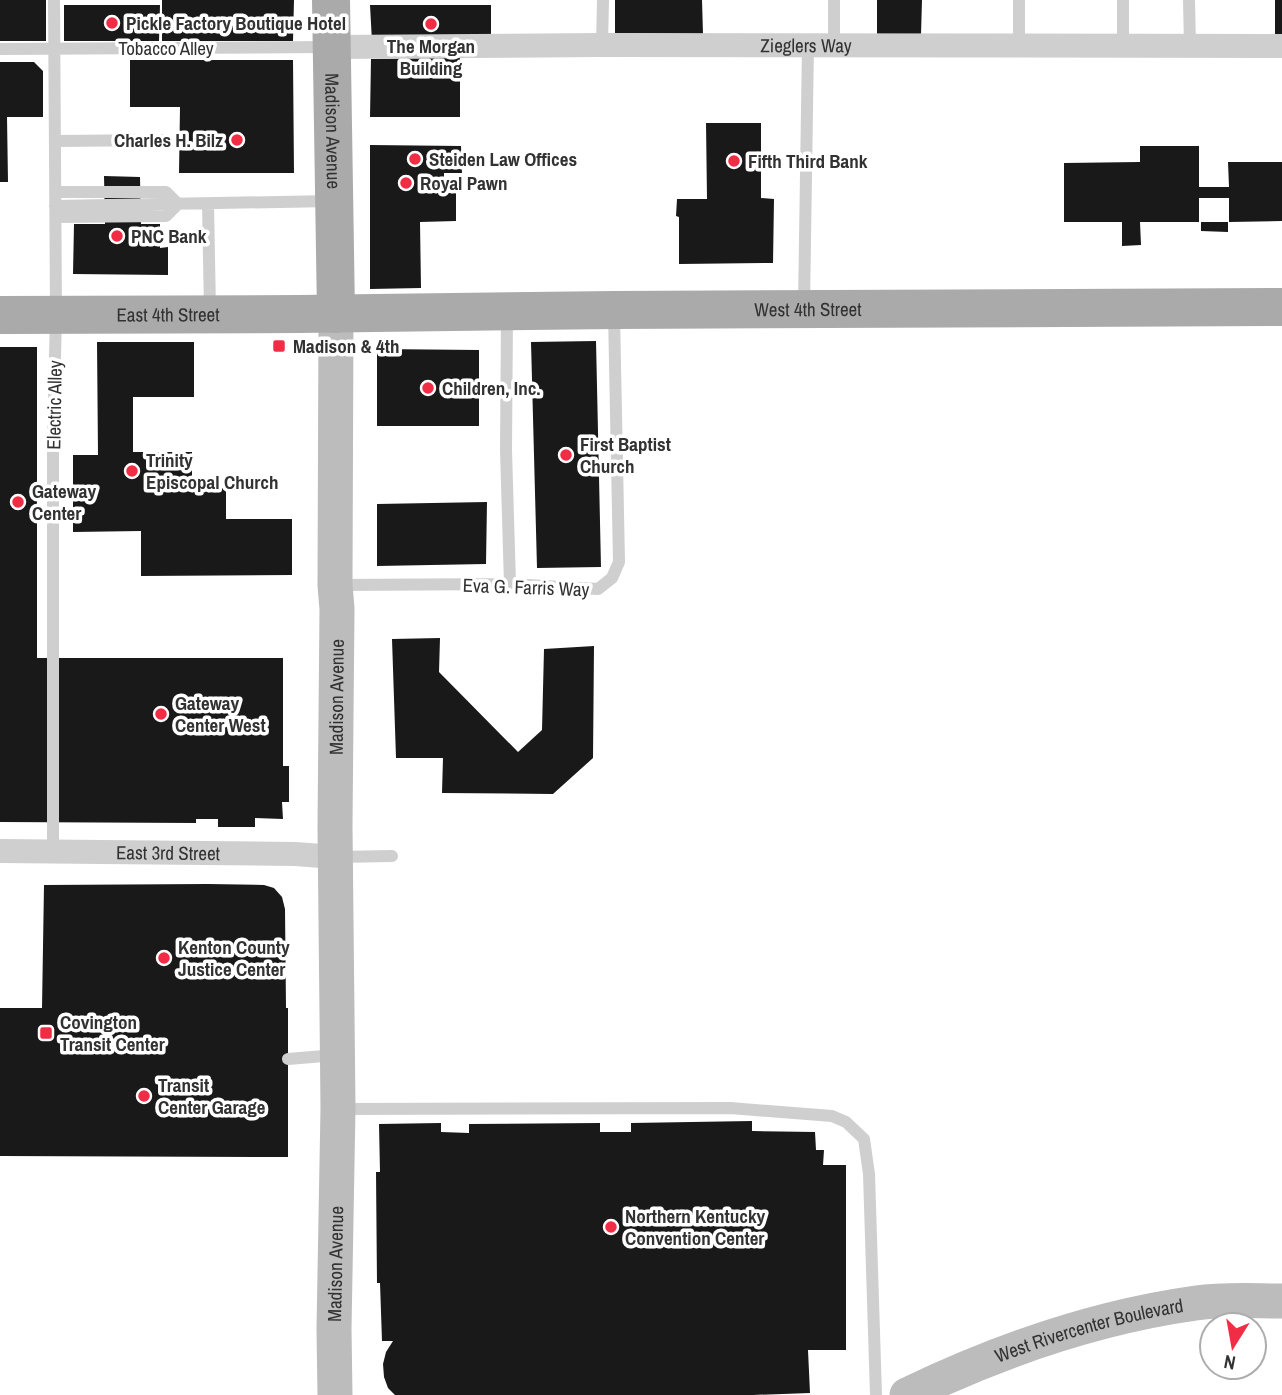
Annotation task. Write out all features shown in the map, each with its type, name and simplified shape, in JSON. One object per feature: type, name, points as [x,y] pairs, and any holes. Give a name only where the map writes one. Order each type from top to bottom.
[{"type":"main road","name":"Madison Avenue","points":[[331,0],[336,314]]},
{"type":"main road","name":"West 4th Street","points":[[336,314],[1282,307]]},
{"type":"main road","name":"East 4th Street","points":[[0,315],[336,314]]},
{"type":"street","name":"Zieglers Way","points":[[332,47],[1282,46]]},
{"type":"street","name":"Madison Avenue","points":[[335,1395],[338,1108],[335,858],[338,609],[335,585],[336,314]]},
{"type":"street","name":"East 3rd Street","points":[[0,851],[295,855],[335,858]]},
{"type":"street","name":"West Rivercenter Boulevard","points":[[906,1395],[1017,1348],[1111,1319],[1197,1303],[1282,1301]]},
{"type":"lane","name":"Electric Alley","points":[[53,852],[53,445],[56,314],[54,0]]},
{"type":"lane","points":[[602,45],[603,0]]},
{"type":"lane","points":[[834,0],[834,46]]},
{"type":"lane","points":[[1019,46],[1020,0]]},
{"type":"lane","points":[[1122,0],[1123,46]]},
{"type":"lane","points":[[1189,0],[1191,46]]},
{"type":"lane","points":[[804,309],[808,45]]},
{"type":"lane","name":"Tobacco Alley","points":[[0,49],[332,47]]},
{"type":"lane","points":[[55,141],[165,140]]},
{"type":"lane","points":[[55,192],[166,192],[178,204],[334,201]]},
{"type":"lane","points":[[56,211],[166,216],[178,204]]},
{"type":"lane","points":[[208,204],[210,314]]},
{"type":"lane","name":"Eva G. Farris Way","points":[[335,585],[510,584],[598,589],[612,578],[619,562],[614,310]]},
{"type":"lane","points":[[508,311],[506,450],[510,584]]},
{"type":"lane","points":[[335,858],[392,856]]},
{"type":"lane","points":[[288,1059],[337,1055]]},
{"type":"lane","points":[[338,1108],[730,1108],[832,1116],[846,1122],[864,1139],[869,1174],[876,1395]]},
{"type":"building","points":[[0,0],[46,0],[46,41],[0,41]]},
{"type":"building","points":[[162,0],[294,0],[293,41],[162,41]]},
{"type":"building","points":[[615,0],[702,0],[703,34],[615,33]]},
{"type":"building","points":[[877,0],[922,0],[921,35],[877,35]]},
{"type":"building","points":[[1275,0],[1282,0],[1282,39],[1275,39]]},
{"type":"building","name":"Pickle Factory Boutique Hotel","points":[[64,5],[160,5],[159,41],[64,41]]},
{"type":"building","name":"The Morgan Building","points":[[370,5],[491,5],[491,42],[372,42]]},
{"type":"building","points":[[460,58],[460,117],[370,117],[371,59]]},
{"type":"building","name":"Charles H. Bilz","points":[[130,60],[293,60],[294,173],[179,173],[180,107],[130,107]]},
{"type":"building","points":[[0,62],[34,62],[43,71],[43,117],[7,117],[8,182],[0,182]]},
{"type":"building","name":"Fifth Third Bank","points":[[706,123],[761,123],[761,198],[774,199],[773,263],[679,264],[677,199],[707,199]]},
{"type":"building","points":[[370,145],[461,146],[462,173],[444,173],[444,193],[456,193],[456,221],[420,222],[421,288],[370,289]]},
{"type":"building","points":[[1140,146],[1199,146],[1199,187],[1229,187],[1228,162],[1282,162],[1282,221],[1229,222],[1229,198],[1199,198],[1199,222],[1140,222],[1141,245],[1122,246],[1122,222],[1064,222],[1064,163],[1140,162]]},
{"type":"building","name":"PNC Bank","points":[[104,176],[140,177],[141,224],[160,224],[160,248],[168,247],[168,275],[73,274],[74,224],[105,224]]},
{"type":"building","points":[[1201,222],[1228,222],[1228,232],[1201,231]]},
{"type":"building","name":"First Baptist Church","points":[[596,341],[601,567],[537,568],[531,342]]},
{"type":"building","name":"Trinity Episcopal Church","points":[[97,342],[194,342],[194,397],[133,397],[133,452],[192,452],[192,488],[226,488],[226,519],[292,519],[292,575],[141,576],[141,531],[73,532],[73,455],[98,455]]},
{"type":"building","name":"Gateway Center West","points":[[0,347],[37,347],[37,658],[283,658],[283,766],[289,766],[289,802],[282,802],[283,819],[255,818],[255,827],[218,827],[218,819],[196,819],[196,823],[0,822]]},
{"type":"building","name":"Children, Inc.","points":[[377,349],[479,350],[479,426],[377,426]]},
{"type":"building","points":[[487,502],[486,564],[377,566],[377,504]]},
{"type":"building","points":[[440,638],[439,672],[518,752],[542,730],[544,649],[594,646],[593,758],[553,794],[442,793],[443,758],[396,758],[392,639]]},
{"type":"building","points":[[44,885],[264,885],[274,888],[282,897],[285,909],[288,1008],[288,1157],[0,1156],[0,1008],[42,1008]]},
{"type":"building","name":"Northern Kentucky Convention Center","points":[[752,1121],[752,1131],[815,1132],[816,1150],[824,1150],[823,1165],[846,1165],[846,1350],[808,1350],[810,1393],[395,1395],[388,1388],[383,1364],[393,1341],[382,1341],[380,1283],[377,1283],[376,1172],[380,1172],[379,1124],[441,1123],[441,1132],[469,1133],[469,1124],[600,1123],[600,1132],[631,1132],[631,1123]]},
{"type":"place","name":"Pickle Factory Boutique Hotel","points":[[112,23]]},
{"type":"place","name":"The Morgan Building","points":[[431,24]]},
{"type":"place","name":"Charles H. Bilz","points":[[237,140]]},
{"type":"place","name":"Steiden Law Offices","points":[[415,159]]},
{"type":"place","name":"Fifth Third Bank","points":[[734,161]]},
{"type":"place","name":"Royal Pawn","points":[[406,183]]},
{"type":"place","name":"PNC Bank","points":[[117,236]]},
{"type":"place","name":"Madison & 4th","points":[[279,346]]},
{"type":"place","name":"Children, Inc.","points":[[428,388]]},
{"type":"place","name":"First Baptist Church","points":[[566,455]]},
{"type":"place","name":"Trinity Episcopal Church","points":[[132,471]]},
{"type":"place","name":"Gateway Center","points":[[18,502]]},
{"type":"place","name":"Gateway Center West","points":[[161,714]]},
{"type":"place","name":"Kenton County Justice Center","points":[[164,958]]},
{"type":"place","name":"Covington Transit Center","points":[[46,1033]]},
{"type":"place","name":"Transit Center Garage","points":[[144,1096]]},
{"type":"place","name":"Northern Kentucky Convention Center","points":[[611,1227]]}]
